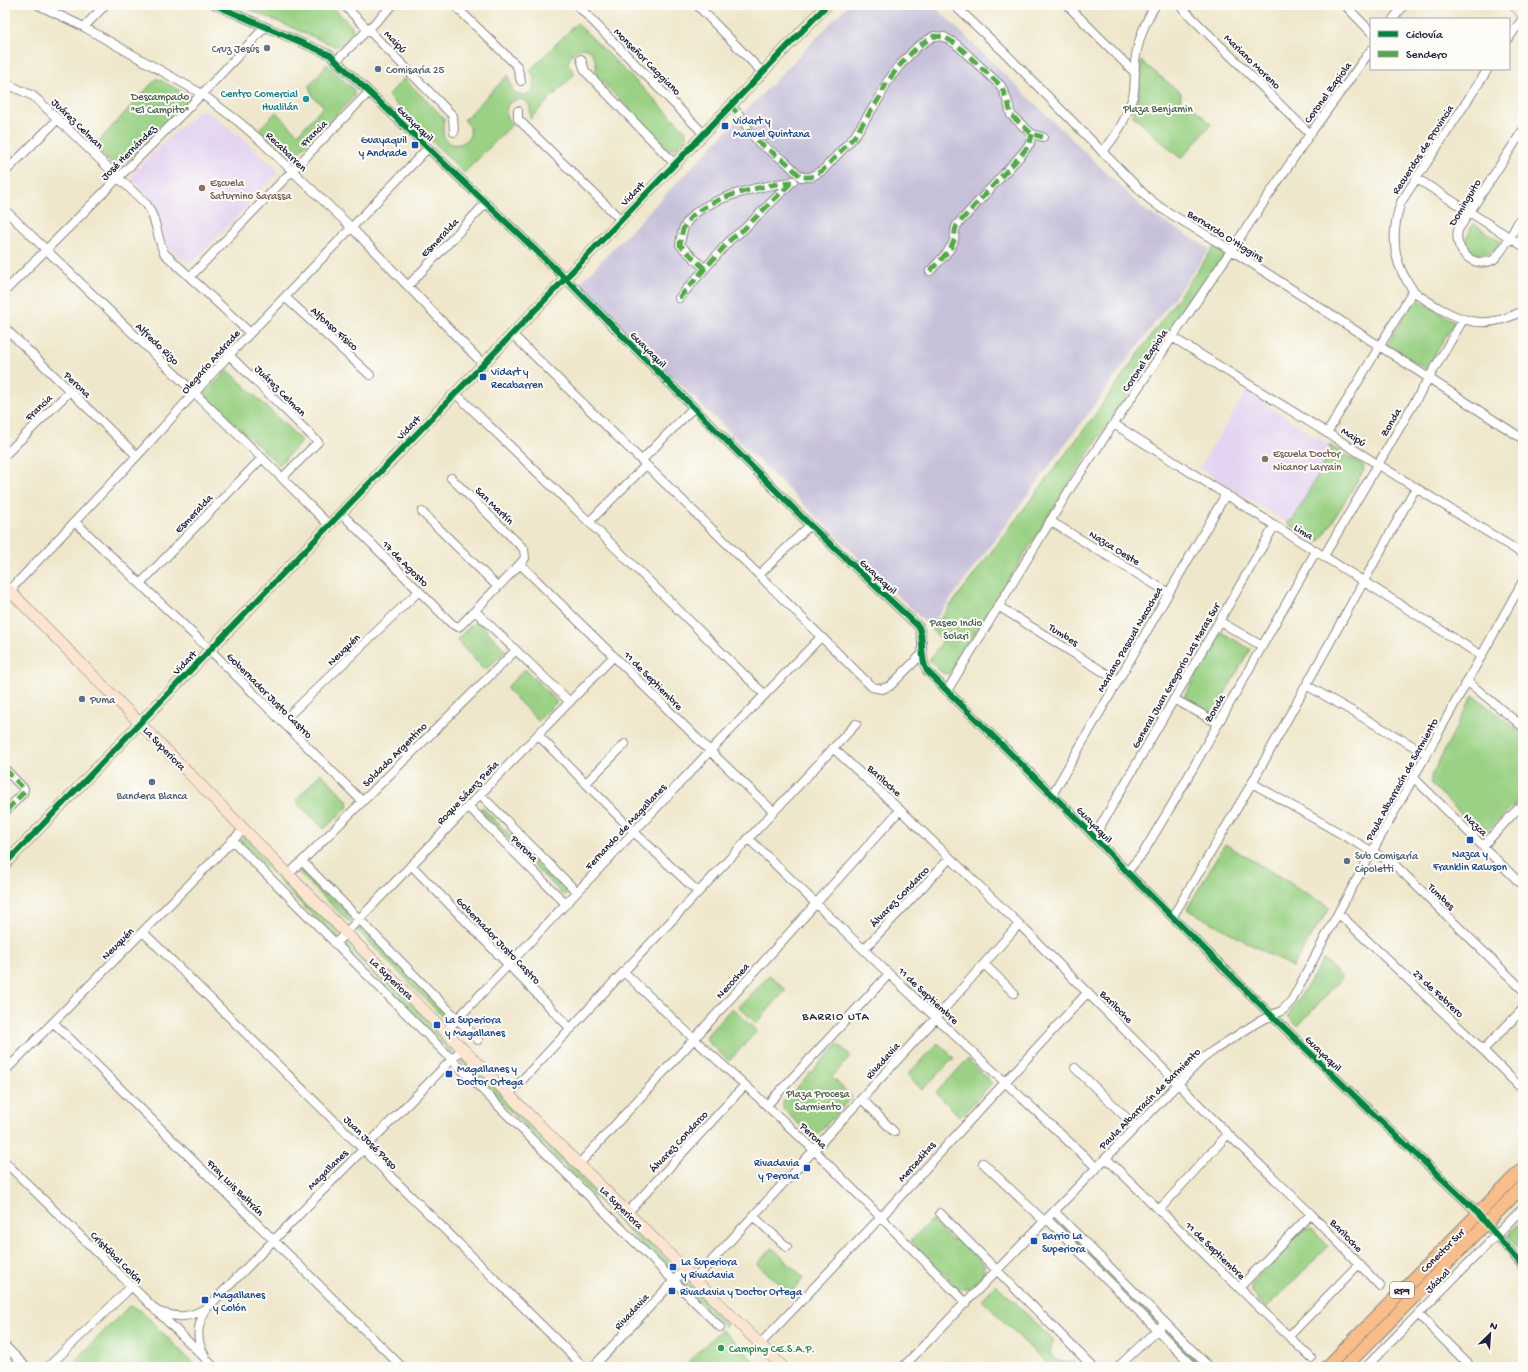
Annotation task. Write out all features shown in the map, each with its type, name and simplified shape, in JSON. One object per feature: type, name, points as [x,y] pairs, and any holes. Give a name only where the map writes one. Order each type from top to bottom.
[{"type":"main road","name":"Conector Sur","points":[[1327,1367],[1523,1168]]},
{"type":"main road","name":"Conector Sur","points":[[1345,1367],[1523,1186]]},
{"type":"street","name":"Recabarren","points":[[38,5],[84,27],[202,94],[262,142],[351,227],[483,364]]},
{"type":"street","points":[[84,27],[105,5]]},
{"type":"street","name":"Guayaquil","points":[[215,5],[330,55],[565,278],[810,525],[919,627],[922,636],[923,664],[927,671],[1272,1016],[1478,1214],[1523,1266]]},
{"type":"street","name":"Maipú","points":[[344,5],[453,116],[454,132]]},
{"type":"street","points":[[336,60],[393,5]]},
{"type":"street","points":[[454,5],[518,66],[521,81]]},
{"type":"street","name":"Monseñor Caggiano","points":[[577,5],[703,133]]},
{"type":"street","points":[[697,5],[762,72]]},
{"type":"street","points":[[1067,5],[1135,73]]},
{"type":"street","points":[[1102,152],[1115,137],[1134,95],[1135,62],[1138,45],[1147,21],[1156,5]]},
{"type":"street","name":"Mariano Moreno","points":[[1179,5],[1310,134]]},
{"type":"street","points":[[1345,5],[1370,31]]},
{"type":"street","points":[[1395,18],[1404,5]]},
{"type":"street","points":[[1514,5],[1523,14]]},
{"type":"street","name":"Vidart","points":[[5,864],[675,164],[821,7]]},
{"type":"street","name":"Bernardo O'Higgins","points":[[960,7],[1102,152],[1147,197],[1161,208],[1231,250],[1523,439]]},
{"type":"street","points":[[1510,37],[1523,18]]},
{"type":"street","name":"José Hernández","points":[[5,291],[118,176],[202,94],[265,27]]},
{"type":"street","points":[[679,298],[731,239],[743,230],[792,182],[800,177],[811,177],[823,170],[854,137],[880,97],[887,82],[917,47],[934,36],[944,37],[956,44],[1001,86],[1008,102],[1011,115],[1032,134],[1043,137]]},
{"type":"street","name":"Coronel Zapiola","points":[[947,690],[1071,487],[1310,134],[1370,51]]},
{"type":"street","points":[[581,59],[585,71],[675,164]]},
{"type":"street","name":"Recuerdos de Provincia","points":[[1487,70],[1401,202],[1396,215],[1394,236],[1395,254],[1402,273],[1413,291],[1463,320],[1494,322],[1509,318],[1523,311]]},
{"type":"street","name":"Juárez Celman","points":[[5,83],[33,96],[148,205],[160,245],[164,253],[250,333]]},
{"type":"street","name":"Francia","points":[[190,277],[369,92]]},
{"type":"street","points":[[730,105],[743,119],[748,129],[759,142],[786,162],[800,177]]},
{"type":"street","points":[[518,111],[518,118],[621,220]]},
{"type":"street","points":[[5,172],[58,119]]},
{"type":"street","points":[[743,119],[753,123]]},
{"type":"street","name":"Dominguito","points":[[1523,130],[1458,230],[1457,235],[1460,249],[1473,261],[1483,263],[1493,260],[1499,254],[1523,213]]},
{"type":"street","points":[[930,271],[952,246],[954,240],[954,230],[957,225],[1022,154],[1030,143],[1032,134]]},
{"type":"street","name":"Olegario Andrade","points":[[7,588],[75,522],[195,394],[229,354],[428,148]]},
{"type":"street","points":[[1416,178],[1523,246]]},
{"type":"street","points":[[705,269],[680,245],[682,232],[687,222],[696,212],[733,194],[768,184],[792,182]]},
{"type":"street","name":"Esmeralda","points":[[408,286],[486,204]]},
{"type":"street","name":"Alfredo Rizo","points":[[5,210],[262,458],[329,526]]},
{"type":"street","points":[[1327,432],[1413,291]]},
{"type":"street","name":"Alfonso Físico","points":[[285,297],[370,375]]},
{"type":"street","name":"Zonda","points":[[1127,872],[1143,853],[1262,646],[1379,464],[1463,320]]},
{"type":"street","name":"Perona","points":[[5,328],[137,456]]},
{"type":"street","points":[[512,334],[872,687],[882,689],[890,686],[922,654]]},
{"type":"street","name":"Maipú","points":[[1172,337],[1523,554]]},
{"type":"street","name":"Juárez Celman","points":[[229,354],[318,442],[282,478]]},
{"type":"street","name":"Francia","points":[[5,455],[70,391]]},
{"type":"street","points":[[455,393],[764,694]]},
{"type":"street","points":[[589,522],[693,408]]},
{"type":"street","name":"Lima","points":[[1114,424],[1482,656]]},
{"type":"street","name":"Esmeralda","points":[[140,584],[262,458]]},
{"type":"street","name":"San Martín","points":[[451,478],[524,549],[525,558],[520,564]]},
{"type":"street","points":[[1172,916],[1252,784],[1416,487]]},
{"type":"street","name":"Mariano Pascual Necochea","points":[[1052,795],[1226,494]]},
{"type":"street","points":[[422,512],[498,587]]},
{"type":"street","name":"17 de Agosto","points":[[341,513],[452,624],[458,627],[475,611]]},
{"type":"street","name":"Nazca Oeste","points":[[1050,521],[1169,593]]},
{"type":"street","name":"Gobernador Justo Castro","points":[[75,522],[210,650],[362,801]]},
{"type":"street","points":[[759,575],[810,525]]},
{"type":"street","name":"General Juan Gregorio Las Heras Sur","points":[[1094,837],[1275,525]]},
{"type":"street","points":[[520,564],[475,611],[570,702]]},
{"type":"street","name":"11 de Septiembre","points":[[520,564],[773,811]]},
{"type":"street","name":"Paula Albarracín de Sarmiento","points":[[903,1367],[1202,1059],[1258,1022],[1283,1010],[1292,1000],[1338,913],[1428,754],[1523,581]]},
{"type":"street","name":"La Superiora","points":[[7,588],[346,933],[783,1367]]},
{"type":"street","name":"Neuquén","points":[[282,722],[419,591]]},
{"type":"street","name":"Tumbes","points":[[998,606],[1118,681]]},
{"type":"street","points":[[1219,621],[1262,646]]},
{"type":"street","name":"Fernando de Magallanes","points":[[446,1031],[764,694],[821,637]]},
{"type":"street","name":"Soldado Argentino","points":[[288,874],[516,650]]},
{"type":"street","name":"Roque Sáenz Peña","points":[[335,944],[614,656]]},
{"type":"street","points":[[1468,682],[1523,726]]},
{"type":"street","points":[[1306,684],[1428,754]]},
{"type":"street","points":[[1174,699],[1218,723]]},
{"type":"street","points":[[509,1094],[856,724]]},
{"type":"street","points":[[538,735],[634,832],[698,892]]},
{"type":"street","points":[[586,783],[626,744]]},
{"type":"street","name":"Bariloche","points":[[833,748],[1019,924],[1228,1134],[1311,1214],[1380,1286]]},
{"type":"street","points":[[5,770],[24,789],[23,793],[5,812]]},
{"type":"street","name":"Nazca","points":[[1414,778],[1523,886]]},
{"type":"street","name":"Tumbes","points":[[1252,784],[1372,853],[1394,864],[1523,990]]},
{"type":"street","name":"Perona","points":[[480,794],[577,892]]},
{"type":"street","points":[[1483,846],[1523,803]]},
{"type":"street","name":"Perona","points":[[468,806],[566,904]]},
{"type":"street","name":"Necochea","points":[[579,1164],[694,1039],[900,810]]},
{"type":"street","name":"Neuquén","points":[[5,1071],[54,1023],[244,828]]},
{"type":"street","name":"11 de Septiembre","points":[[748,838],[889,974],[1097,1168]]},
{"type":"street","points":[[232,840],[720,1326]]},
{"type":"street","name":"Álvarez Condarco","points":[[864,949],[950,858]]},
{"type":"street","points":[[302,861],[478,1040]]},
{"type":"street","name":"Gobernador Justo Castro","points":[[411,865],[571,1029]]},
{"type":"street","name":"27 de Febrero","points":[[1338,913],[1483,1050],[1523,1090]]},
{"type":"street","name":"Rivadavia","points":[[695,1279],[862,1099],[1019,924]]},
{"type":"street","name":"Juan José Paso","points":[[143,932],[584,1367]]},
{"type":"street","points":[[984,964],[1014,993]]},
{"type":"street","name":"Perona","points":[[624,972],[814,1150],[966,1302]]},
{"type":"street","points":[[767,1105],[889,974]]},
{"type":"street","name":"Merceditas","points":[[760,1344],[881,1217],[1088,992]]},
{"type":"street","points":[[1483,1050],[1523,1009]]},
{"type":"street","name":"Fray Luis Beltrán","points":[[54,1023],[402,1367]]},
{"type":"street","name":"Magallanes","points":[[211,1364],[201,1350],[198,1336],[198,1325],[208,1307],[463,1048]]},
{"type":"street","points":[[1075,1068],[1136,1127]]},
{"type":"street","name":"Álvarez Condarco","points":[[628,1212],[745,1085]]},
{"type":"street","points":[[862,1099],[894,1132]]},
{"type":"street","points":[[1159,1210],[1228,1134]]},
{"type":"street","name":"11 de Septiembre","points":[[1106,1158],[1311,1358]]},
{"type":"street","name":"Cristóbal Colón","points":[[5,1162],[211,1364]]},
{"type":"street","points":[[983,1163],[1045,1220],[1194,1367]]},
{"type":"street","name":"Jáchal","points":[[1366,1367],[1523,1208]]},
{"type":"street","points":[[1054,1211],[1209,1367]]},
{"type":"street","points":[[940,1213],[1093,1367]]},
{"type":"street","points":[[1240,1288],[1311,1214]]},
{"type":"street","points":[[754,1217],[787,1247]]},
{"type":"street","points":[[1288,1336],[1359,1264]]},
{"type":"street","name":"Rivadavia","points":[[593,1367],[685,1269]]},
{"type":"street","points":[[48,1367],[131,1287]]},
{"type":"street","name":"Magallanes","points":[[156,1311],[173,1316],[185,1316],[197,1313],[208,1307]]},
{"type":"street","points":[[1418,1314],[1471,1367]]},
{"type":"street","points":[[1118,1367],[1164,1322]]},
{"type":"street","points":[[5,1346],[26,1367]]},
{"type":"shaded area","points":[[848,5],[933,5],[1146,211],[1210,249],[930,627],[578,285]]},
{"type":"shaded area","name":"Escuela Saturnino Sarassa","points":[[205,110],[239,136],[276,168],[277,174],[193,262],[185,262],[168,246],[154,202],[132,180],[132,173],[198,111]]},
{"type":"shaded area","name":"Escuela Doctor Nicanor Larrain","points":[[1246,392],[1329,445],[1332,451],[1293,520],[1286,522],[1199,468]]},
{"type":"green space","points":[[239,5],[331,5],[352,27],[353,34],[342,44],[335,46]]},
{"type":"green space","points":[[577,23],[686,131],[686,138],[676,148],[669,149],[596,76],[595,59],[591,52],[583,48],[572,54],[568,64],[575,74],[530,119],[530,107],[527,102],[516,100],[508,104],[506,116],[512,125],[464,173],[388,96],[404,78],[444,118],[443,135],[448,142],[459,144],[468,138],[470,133],[469,127],[464,120],[508,75],[514,92],[520,95],[525,95],[533,90],[535,79],[530,70]]},
{"type":"green space","name":"Plaza Benjamin","points":[[1141,61],[1181,93],[1180,104],[1193,107],[1211,124],[1182,158],[1132,115],[1139,90]]},
{"type":"green space","points":[[327,64],[354,90],[354,97],[295,156],[288,156],[259,129],[276,112],[298,134],[324,106],[313,97],[309,86]]},
{"type":"green space","name":"Descampado \"El Campito\"","points":[[157,78],[193,98],[117,170],[94,146]]},
{"type":"green space","points":[[1473,223],[1501,242],[1489,253],[1479,255],[1468,248],[1467,238]]},
{"type":"green space","name":"Paseo Indio Solari","points":[[1214,247],[1223,253],[1224,257],[1100,435],[949,674],[942,673],[929,660],[943,641],[932,630],[1089,423]]},
{"type":"green space","points":[[1416,298],[1455,322],[1426,369],[1387,345]]},
{"type":"green space","points":[[228,370],[302,441],[279,465],[204,395]]},
{"type":"green space","points":[[1329,445],[1363,465],[1364,470],[1321,540],[1317,542],[1286,522],[1293,520],[1331,451]]},
{"type":"green space","points":[[477,620],[506,651],[485,670],[456,640]]},
{"type":"green space","points":[[1221,632],[1250,649],[1213,714],[1184,697]]},
{"type":"green space","points":[[525,669],[557,702],[538,721],[506,688]]},
{"type":"green space","points":[[1473,695],[1523,734],[1523,796],[1488,830],[1478,830],[1431,784],[1431,776]]},
{"type":"green space","points":[[321,773],[347,800],[348,807],[324,829],[295,801]]},
{"type":"green space","points":[[482,807],[567,892],[564,896],[479,810]]},
{"type":"green space","points":[[245,836],[340,934],[335,939],[240,840]]},
{"type":"green space","points":[[1225,844],[1330,907],[1292,967],[1187,909]]},
{"type":"green space","points":[[304,868],[354,919],[350,923],[299,873]]},
{"type":"green space","points":[[362,925],[451,1017],[447,1021],[357,930]]},
{"type":"green space","points":[[349,941],[455,1048],[451,1053],[344,945]]},
{"type":"green space","points":[[1324,959],[1342,978],[1298,1026],[1288,1016]]},
{"type":"green space","points":[[770,975],[786,990],[756,1023],[739,1007]]},
{"type":"green space","points":[[732,1008],[757,1031],[729,1061],[707,1041],[707,1035]]},
{"type":"green space","points":[[938,1043],[954,1058],[922,1090],[907,1075]]},
{"type":"green space","name":"Plaza Procesa Sarmiento","points":[[838,1044],[851,1056],[832,1077],[852,1097],[817,1135],[810,1135],[783,1109],[783,1102]]},
{"type":"green space","points":[[464,1056],[677,1270],[672,1275],[461,1062]]},
{"type":"green space","points":[[968,1059],[992,1083],[960,1117],[936,1093]]},
{"type":"green space","points":[[931,1220],[950,1239],[958,1240],[984,1264],[984,1275],[969,1288],[958,1288],[911,1241]]},
{"type":"green space","points":[[1523,1220],[1523,1253],[1509,1237],[1510,1232]]},
{"type":"green space","points":[[1063,1224],[1157,1319],[1154,1322],[1060,1228]]},
{"type":"green space","points":[[1312,1229],[1328,1246],[1266,1309],[1251,1292],[1251,1283],[1303,1230]]},
{"type":"green space","points":[[1453,1247],[1444,1259],[1337,1367],[1334,1367]]},
{"type":"green space","points":[[772,1248],[804,1278],[790,1293],[757,1264]]},
{"type":"green space","points":[[685,1280],[729,1323],[725,1327],[681,1283]]},
{"type":"green space","points":[[996,1284],[1054,1341],[1051,1351],[1054,1358],[1062,1362],[1072,1360],[1079,1367],[1050,1367],[982,1300]]},
{"type":"green space","points":[[129,1306],[140,1310],[197,1367],[69,1367]]},
{"type":"green space","points":[[1165,1326],[1205,1367],[1199,1367],[1161,1330]]},
{"type":"green space","name":"Camping CE.S.A.P.","points":[[721,1329],[760,1367],[684,1367]]},
{"type":"marked path","points":[[730,105],[743,119],[748,129],[759,143],[786,162],[801,177],[811,177],[823,170],[854,137],[880,97],[887,82],[917,47],[934,36],[944,37],[956,44],[1001,86],[1008,102],[1011,115],[1032,134],[1043,137]]},
{"type":"marked path","points":[[743,119],[753,123]]},
{"type":"marked path","points":[[930,271],[951,247],[954,241],[957,225],[1022,154],[1030,143],[1032,134]]},
{"type":"marked path","points":[[705,269],[680,245],[681,236],[687,222],[706,206],[735,194],[766,186],[792,182]]},
{"type":"marked path","points":[[679,298],[731,239],[743,230],[792,182]]},
{"type":"marked path","points":[[5,769],[24,789],[23,793],[5,812]]},
{"type":"cycle path","points":[[215,5],[330,55],[565,278],[810,525],[919,627],[922,638],[923,660],[927,671],[1081,823],[1127,872],[1272,1016],[1474,1209],[1523,1266]]},
{"type":"cycle path","points":[[5,864],[827,5]]},
{"type":"place","name":"Cruz Jesús","points":[[267,48]]},
{"type":"place","name":"Comisaría 25","points":[[378,69]]},
{"type":"place","name":"Centro Comercial Hualilán","points":[[306,99]]},
{"type":"place","name":"Vidart y Manuel Quintana","points":[[725,126]]},
{"type":"place","name":"Guayaquil y Andrade","points":[[415,145]]},
{"type":"place","name":"Escuela Saturnino Sarassa","points":[[202,188]]},
{"type":"place","name":"Vidart y Recabarren","points":[[483,377]]},
{"type":"place","name":"Escuela Doctor Nicanor Larrain","points":[[1265,459]]},
{"type":"place","name":"Puma","points":[[82,699]]},
{"type":"place","name":"Bandera Blanca","points":[[152,782]]},
{"type":"place","name":"Nazca y Franklin Rawson","points":[[1470,840]]},
{"type":"place","name":"Sub Comisaría Cipoletti","points":[[1347,861]]},
{"type":"place","name":"La Superiora y Magallanes","points":[[437,1025]]},
{"type":"place","name":"Magallanes y Doctor Ortega","points":[[449,1074]]},
{"type":"place","name":"Rivadavia y Perona","points":[[807,1168]]},
{"type":"place","name":"Barrio La Superiora","points":[[1034,1241]]},
{"type":"place","name":"La Superiora y Rivadavia","points":[[673,1267]]},
{"type":"place","name":"Rivadavia y Doctor Ortega","points":[[672,1291]]},
{"type":"place","name":"Magallanes y Colón","points":[[205,1300]]},
{"type":"place","name":"Camping CE.S.A.P.","points":[[721,1348]]},
{"type":"district","name":"BARRIO UTA","points":[[836,1016]]}]
